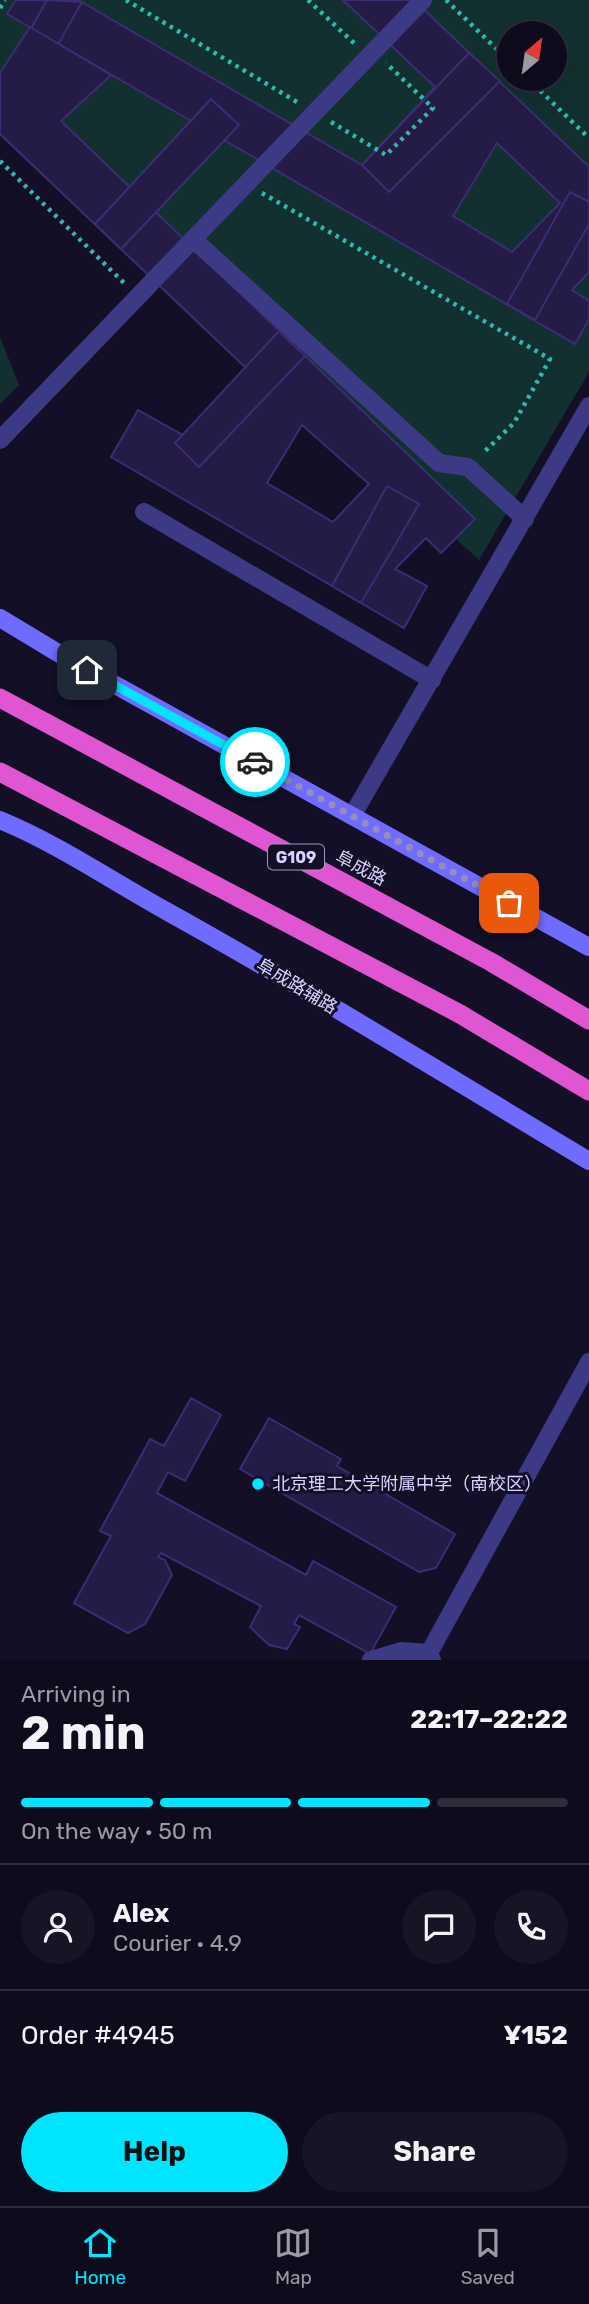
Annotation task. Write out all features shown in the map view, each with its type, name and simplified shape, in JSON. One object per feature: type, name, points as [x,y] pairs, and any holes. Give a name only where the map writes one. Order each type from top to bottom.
[{"type":"highway","name":"阜成路","points":[[0,698],[491,962],[589,1020]]},
{"type":"highway","points":[[0,772],[460,1014],[589,1091]]},
{"type":"main road","points":[[0,618],[62,656],[589,947]]},
{"type":"main road","name":"阜成路辅路","points":[[0,820],[50,841],[231,946],[589,1161]]},
{"type":"street","points":[[0,440],[422,0]]},
{"type":"street","points":[[192,239],[439,463],[468,467],[525,519]]},
{"type":"street","points":[[352,816],[589,406]]},
{"type":"street","points":[[144,512],[432,680]]},
{"type":"street","points":[[370,1660],[401,1651],[430,1657],[589,1362]]},
{"type":"path","points":[[0,8],[5,0]]},
{"type":"path","points":[[126,0],[386,155],[432,108],[308,0]]},
{"type":"path","points":[[446,0],[497,49]]},
{"type":"path","points":[[540,91],[589,138]]},
{"type":"path","points":[[0,161],[138,296]]},
{"type":"path","points":[[246,183],[550,359],[514,423],[468,467]]},
{"type":"green space","points":[[0,0],[589,0],[589,372],[479,560],[0,126]]},
{"type":"green space","points":[[0,337],[19,385],[0,404]]},
{"type":"building","points":[[16,0],[78,0],[362,165],[435,87],[343,0],[414,0],[497,79],[497,91],[509,91],[589,167],[589,272],[572,290],[589,301],[589,319],[575,344],[7,14]],"holes":[[[497,143],[560,203],[512,252],[453,216]]]},
{"type":"building","points":[[47,0],[82,2],[24,105],[0,92],[0,83]]},
{"type":"building","points":[[30,27],[111,75],[61,121],[475,519],[441,553],[426,538],[395,569],[427,586],[404,628],[111,457],[138,410],[183,435],[247,369],[0,134],[0,73]],"holes":[[[302,425],[369,484],[333,522],[267,483]]]},
{"type":"building","points":[[469,53],[497,78],[497,84],[389,192],[362,165]]},
{"type":"building","points":[[211,99],[239,125],[121,249],[95,224]]},
{"type":"building","points":[[570,192],[589,202],[589,224],[535,320],[507,304]]},
{"type":"building","points":[[279,331],[305,356],[199,467],[175,443]]},
{"type":"building","points":[[387,486],[419,504],[361,603],[332,586]]},
{"type":"building","points":[[191,1398],[221,1415],[185,1481],[168,1472],[157,1493],[306,1575],[313,1561],[396,1607],[370,1654],[299,1615],[294,1624],[300,1627],[287,1649],[269,1645],[250,1627],[261,1606],[161,1553],[158,1557],[165,1560],[172,1575],[145,1624],[128,1633],[74,1603],[111,1536],[100,1531],[150,1439],[164,1446]]},
{"type":"building","points":[[269,1418],[341,1459],[337,1466],[455,1534],[436,1568],[419,1572],[240,1469]]},
{"type":"way so far","points":[[255,762],[509,903]]},
{"type":"place","name":"北京理工大学附属中学（南校区）","points":[[258,1484]]},
{"type":"route","points":[[87,670],[255,762]]}]
